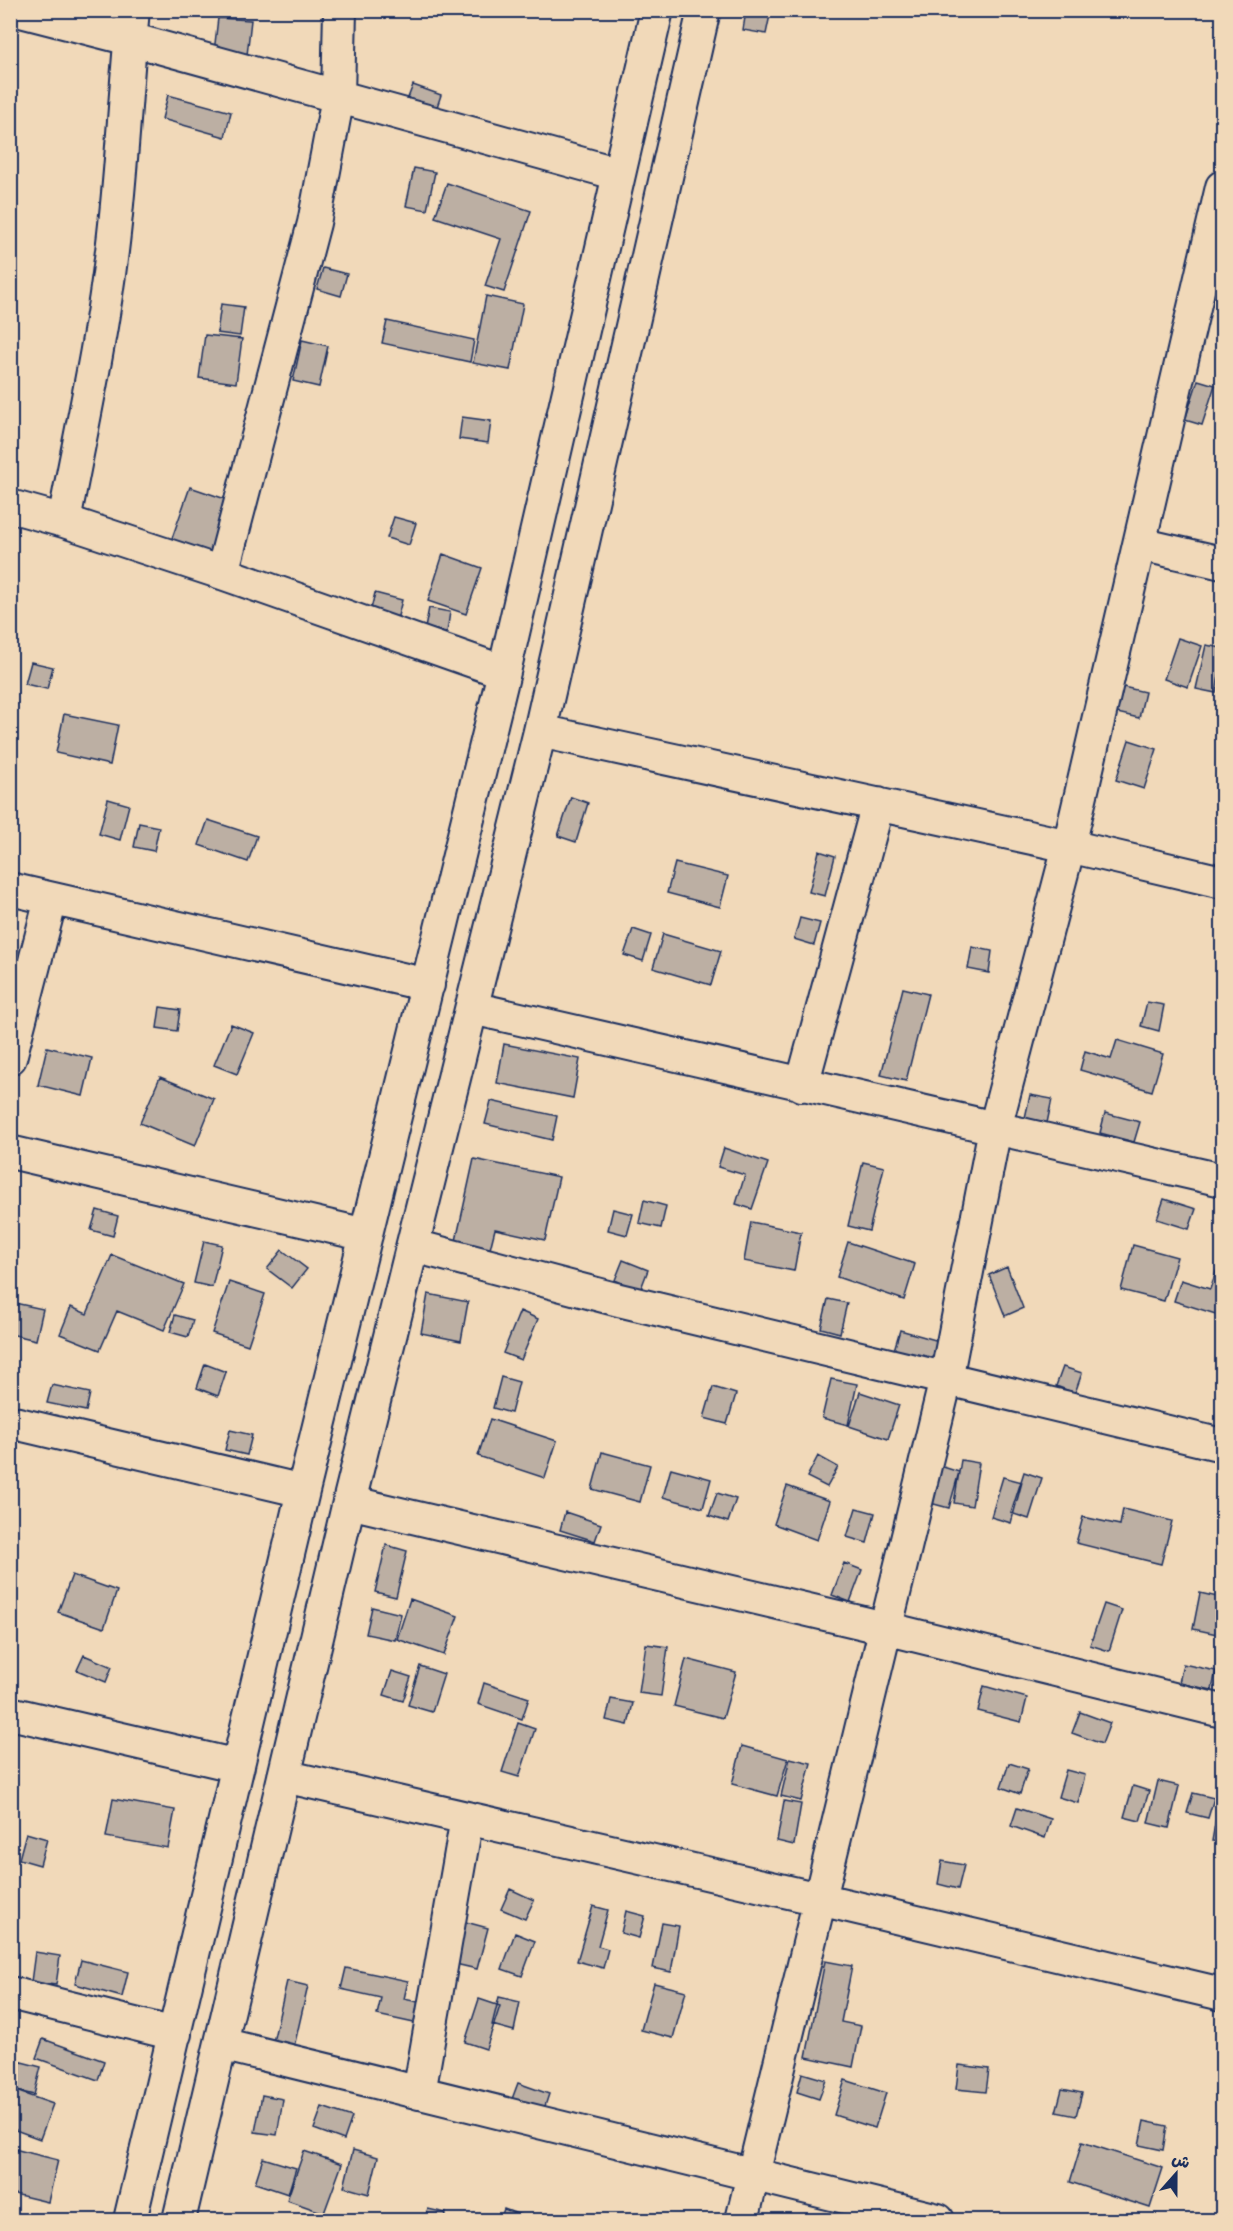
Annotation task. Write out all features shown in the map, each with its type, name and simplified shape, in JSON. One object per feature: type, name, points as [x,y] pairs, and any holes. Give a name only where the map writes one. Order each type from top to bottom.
[{"type":"street","points":[[17,10],[131,25],[338,97],[619,174]]},
{"type":"street","points":[[222,573],[315,223],[338,97],[340,10]]},
{"type":"street","points":[[130,2220],[303,1491],[504,672],[657,10]]},
{"type":"street","points":[[179,2220],[349,1502],[540,731],[704,10]]},
{"type":"street","points":[[64,521],[97,349],[112,255],[122,175],[131,25]]},
{"type":"street","points":[[742,2220],[946,1379],[995,1128],[1069,846],[1140,544],[1210,290],[1222,187]]},
{"type":"street","points":[[10,506],[64,521],[222,573],[504,672]]},
{"type":"street","points":[[1140,544],[1222,563]]},
{"type":"street","points":[[540,731],[1069,846],[1222,882]]},
{"type":"street","points":[[802,1084],[878,804]]},
{"type":"street","points":[[10,889],[428,985]]},
{"type":"street","points":[[10,1058],[51,899]]},
{"type":"street","points":[[472,1008],[1222,1180]]},
{"type":"street","points":[[10,1152],[366,1235]]},
{"type":"street","points":[[414,1246],[619,1300],[1222,1445]]},
{"type":"street","points":[[10,1422],[303,1491]]},
{"type":"street","points":[[349,1502],[885,1628],[1222,1711]]},
{"type":"street","points":[[10,1713],[238,1766]]},
{"type":"street","points":[[284,1776],[1222,1994]]},
{"type":"street","points":[[419,2093],[467,1818]]},
{"type":"street","points":[[10,1994],[175,2034]]},
{"type":"street","points":[[221,2044],[938,2220]]},
{"type":"building","points":[[746,11],[770,15],[766,34],[743,30]]},
{"type":"building","points":[[218,18],[251,20],[247,55],[214,52]]},
{"type":"building","points":[[413,85],[441,95],[435,113],[406,103]]},
{"type":"building","points":[[168,95],[231,112],[225,137],[162,119]]},
{"type":"building","points":[[414,168],[435,172],[427,210],[406,206]]},
{"type":"building","points":[[447,183],[531,211],[504,292],[485,286],[501,239],[435,217]]},
{"type":"building","points":[[323,268],[347,274],[341,296],[317,289]]},
{"type":"building","points":[[486,296],[523,304],[510,370],[473,363]]},
{"type":"building","points":[[221,304],[244,307],[240,336],[217,333]]},
{"type":"building","points":[[387,321],[474,340],[470,362],[382,343]]},
{"type":"building","points":[[205,335],[242,339],[236,383],[199,378]]},
{"type":"building","points":[[302,340],[328,346],[319,387],[293,381]]},
{"type":"building","points":[[1198,380],[1215,385],[1202,425],[1185,420]]},
{"type":"building","points":[[462,417],[491,421],[488,443],[459,439]]},
{"type":"building","points":[[190,487],[240,504],[214,578],[164,561]]},
{"type":"building","points":[[394,517],[416,523],[409,545],[387,538]]},
{"type":"building","points":[[443,554],[482,568],[466,614],[428,601]]},
{"type":"building","points":[[375,593],[402,600],[395,628],[368,621]]},
{"type":"building","points":[[429,608],[450,612],[447,632],[425,628]]},
{"type":"building","points":[[1178,638],[1202,646],[1188,687],[1164,679]]},
{"type":"building","points":[[1206,645],[1222,648],[1216,693],[1196,689]]},
{"type":"building","points":[[31,662],[53,667],[47,689],[25,684]]},
{"type":"building","points":[[1123,687],[1145,692],[1139,718],[1117,713]]},
{"type":"building","points":[[64,714],[118,725],[110,765],[56,753]]},
{"type":"building","points":[[1129,740],[1157,749],[1144,789],[1116,780]]},
{"type":"building","points":[[571,797],[588,803],[576,842],[558,836]]},
{"type":"building","points":[[108,799],[129,805],[120,840],[99,834]]},
{"type":"building","points":[[208,820],[257,836],[248,862],[199,845]]},
{"type":"building","points":[[139,823],[159,827],[154,851],[134,847]]},
{"type":"building","points":[[819,851],[835,856],[825,896],[809,892]]},
{"type":"building","points":[[675,863],[728,876],[720,907],[667,893]]},
{"type":"building","points":[[800,918],[820,923],[814,945],[794,939]]},
{"type":"building","points":[[633,929],[651,935],[643,961],[624,955]]},
{"type":"building","points":[[663,934],[721,951],[711,985],[653,968]]},
{"type":"building","points":[[972,947],[992,951],[989,973],[968,969]]},
{"type":"building","points":[[903,988],[928,994],[906,1081],[881,1075]]},
{"type":"building","points":[[1147,1002],[1164,1005],[1159,1031],[1141,1026]]},
{"type":"building","points":[[160,1007],[180,1010],[177,1031],[157,1028]]},
{"type":"building","points":[[231,1024],[254,1033],[237,1074],[214,1065]]},
{"type":"building","points":[[1117,1040],[1163,1054],[1152,1091],[1080,1070],[1085,1051],[1111,1059]]},
{"type":"building","points":[[504,1044],[580,1059],[573,1098],[497,1083]]},
{"type":"building","points":[[47,1047],[92,1058],[83,1096],[38,1085]]},
{"type":"building","points":[[160,1077],[214,1099],[195,1146],[140,1123]]},
{"type":"building","points":[[1030,1095],[1052,1099],[1047,1123],[1025,1118]]},
{"type":"building","points":[[1222,1095],[1222,1117],[1217,1115]]},
{"type":"building","points":[[491,1101],[557,1116],[552,1140],[485,1124]]},
{"type":"building","points":[[1105,1113],[1140,1122],[1134,1142],[1100,1133]]},
{"type":"building","points":[[724,1148],[768,1163],[752,1209],[736,1204],[745,1175],[718,1167]]},
{"type":"building","points":[[474,1159],[559,1177],[545,1240],[495,1229],[488,1257],[454,1250]]},
{"type":"building","points":[[863,1162],[884,1167],[869,1231],[848,1226]]},
{"type":"building","points":[[1164,1199],[1196,1209],[1189,1229],[1157,1219]]},
{"type":"building","points":[[644,1200],[666,1206],[661,1228],[639,1223]]},
{"type":"building","points":[[613,1209],[633,1214],[627,1235],[608,1230]]},
{"type":"building","points":[[97,1210],[118,1216],[113,1236],[91,1230]]},
{"type":"building","points":[[751,1222],[801,1232],[794,1271],[744,1261]]},
{"type":"building","points":[[204,1241],[222,1245],[212,1287],[194,1283]]},
{"type":"building","points":[[848,1242],[915,1264],[904,1300],[837,1277]]},
{"type":"building","points":[[1133,1245],[1177,1257],[1164,1301],[1121,1290]]},
{"type":"building","points":[[282,1250],[307,1269],[292,1288],[267,1269]]},
{"type":"building","points":[[112,1255],[184,1284],[164,1330],[117,1311],[100,1350],[60,1334],[71,1307],[87,1314]]},
{"type":"building","points":[[623,1260],[648,1270],[640,1291],[615,1280]]},
{"type":"building","points":[[1007,1267],[1023,1308],[1005,1316],[989,1275]]},
{"type":"building","points":[[1217,1269],[1222,1271],[1222,1316],[1174,1301],[1181,1280],[1210,1289]]},
{"type":"building","points":[[229,1282],[265,1294],[248,1345],[212,1333]]},
{"type":"building","points":[[428,1294],[468,1302],[461,1341],[421,1333]]},
{"type":"building","points":[[828,1299],[847,1303],[840,1333],[821,1328]]},
{"type":"building","points":[[10,1302],[43,1309],[36,1340],[10,1334]]},
{"type":"building","points":[[520,1311],[538,1319],[521,1360],[503,1353]]},
{"type":"building","points":[[175,1315],[193,1320],[188,1337],[170,1332]]},
{"type":"building","points":[[900,1330],[939,1341],[933,1361],[894,1350]]},
{"type":"building","points":[[205,1364],[226,1372],[218,1396],[197,1388]]},
{"type":"building","points":[[1063,1367],[1082,1373],[1075,1393],[1056,1386]]},
{"type":"building","points":[[501,1377],[519,1382],[511,1413],[493,1408]]},
{"type":"building","points":[[831,1379],[857,1384],[848,1425],[822,1418]]},
{"type":"building","points":[[52,1385],[90,1393],[86,1411],[47,1403]]},
{"type":"building","points":[[713,1387],[736,1394],[727,1424],[704,1418]]},
{"type":"building","points":[[860,1392],[899,1405],[888,1439],[849,1426]]},
{"type":"building","points":[[490,1419],[557,1441],[545,1478],[478,1456]]},
{"type":"building","points":[[230,1430],[252,1435],[247,1455],[225,1450]]},
{"type":"building","points":[[602,1452],[650,1465],[640,1502],[592,1489]]},
{"type":"building","points":[[818,1456],[838,1467],[827,1487],[807,1477]]},
{"type":"building","points":[[961,1460],[979,1463],[972,1506],[954,1503]]},
{"type":"building","points":[[940,1466],[959,1472],[949,1508],[930,1503]]},
{"type":"building","points":[[671,1468],[711,1479],[703,1508],[663,1497]]},
{"type":"building","points":[[1024,1472],[1042,1478],[1029,1519],[1011,1513]]},
{"type":"building","points":[[1003,1477],[1022,1482],[1011,1523],[991,1517]]},
{"type":"building","points":[[787,1486],[830,1501],[817,1540],[774,1524]]},
{"type":"building","points":[[717,1493],[736,1499],[728,1522],[709,1516]]},
{"type":"building","points":[[856,1508],[875,1513],[867,1543],[847,1537]]},
{"type":"building","points":[[1123,1509],[1172,1521],[1161,1564],[1076,1543],[1083,1517],[1120,1525]]},
{"type":"building","points":[[565,1512],[601,1524],[595,1541],[560,1530]]},
{"type":"building","points":[[386,1545],[407,1551],[396,1597],[375,1592]]},
{"type":"building","points":[[844,1563],[862,1570],[850,1602],[832,1595]]},
{"type":"building","points":[[72,1575],[117,1591],[104,1628],[58,1612]]},
{"type":"building","points":[[1200,1593],[1222,1598],[1222,1635],[1193,1629]]},
{"type":"building","points":[[410,1599],[458,1616],[444,1655],[397,1639]]},
{"type":"building","points":[[1104,1604],[1122,1610],[1109,1651],[1090,1645]]},
{"type":"building","points":[[372,1607],[401,1614],[395,1640],[366,1634]]},
{"type":"building","points":[[646,1644],[668,1647],[661,1696],[639,1693]]},
{"type":"building","points":[[84,1655],[112,1667],[106,1682],[77,1670]]},
{"type":"building","points":[[686,1659],[736,1672],[723,1718],[674,1706]]},
{"type":"building","points":[[1183,1664],[1216,1671],[1212,1690],[1179,1683]]},
{"type":"building","points":[[420,1666],[444,1674],[432,1712],[408,1705]]},
{"type":"building","points":[[392,1671],[411,1677],[403,1701],[384,1695]]},
{"type":"building","points":[[484,1683],[529,1698],[522,1719],[478,1704]]},
{"type":"building","points":[[984,1686],[1027,1698],[1021,1722],[978,1711]]},
{"type":"building","points":[[611,1699],[633,1703],[628,1725],[606,1720]]},
{"type":"building","points":[[1080,1712],[1110,1723],[1102,1744],[1072,1733]]},
{"type":"building","points":[[518,1723],[535,1729],[519,1777],[502,1772]]},
{"type":"building","points":[[742,1746],[788,1759],[777,1796],[732,1784]]},
{"type":"building","points":[[790,1758],[811,1763],[801,1801],[781,1796]]},
{"type":"building","points":[[1009,1763],[1028,1769],[1020,1794],[1001,1787]]},
{"type":"building","points":[[1066,1770],[1085,1775],[1078,1803],[1058,1797]]},
{"type":"building","points":[[1158,1781],[1179,1786],[1169,1828],[1148,1823]]},
{"type":"building","points":[[1133,1786],[1149,1791],[1140,1821],[1124,1817]]},
{"type":"building","points":[[1193,1793],[1214,1798],[1208,1818],[1187,1813]]},
{"type":"building","points":[[113,1799],[175,1810],[168,1848],[106,1837]]},
{"type":"building","points":[[784,1801],[801,1804],[794,1845],[777,1841]]},
{"type":"building","points":[[1017,1808],[1051,1819],[1045,1838],[1011,1826]]},
{"type":"building","points":[[1216,1818],[1222,1818],[1222,1842],[1212,1841]]},
{"type":"building","points":[[26,1833],[47,1839],[40,1865],[19,1859]]},
{"type":"building","points":[[942,1861],[964,1865],[958,1889],[938,1884]]},
{"type":"building","points":[[510,1889],[534,1900],[525,1919],[501,1909]]},
{"type":"building","points":[[593,1906],[608,1910],[598,1946],[608,1949],[603,1968],[577,1961]]},
{"type":"building","points":[[626,1911],[645,1916],[639,1938],[621,1933]]},
{"type":"building","points":[[462,1921],[488,1928],[477,1969],[451,1963]]},
{"type":"building","points":[[662,1923],[679,1926],[671,1972],[653,1968]]},
{"type":"building","points":[[515,1933],[535,1941],[522,1976],[502,1969]]},
{"type":"building","points":[[35,1952],[60,1956],[56,1985],[31,1982]]},
{"type":"building","points":[[81,1960],[128,1972],[122,1997],[75,1984]]},
{"type":"building","points":[[825,1961],[852,1966],[841,2022],[861,2026],[853,2067],[806,2057]]},
{"type":"building","points":[[346,1968],[408,1981],[404,1999],[432,2005],[428,2026],[377,2015],[381,1998],[341,1989]]},
{"type":"building","points":[[287,1981],[308,1986],[294,2047],[273,2042]]},
{"type":"building","points":[[654,1983],[686,1991],[673,2038],[641,2030]]},
{"type":"building","points":[[499,1997],[520,2002],[514,2031],[492,2025]]},
{"type":"building","points":[[479,1999],[500,2006],[486,2049],[465,2042]]},
{"type":"building","points":[[43,2039],[104,2061],[98,2080],[36,2058]]},
{"type":"building","points":[[10,2059],[41,2067],[34,2095],[10,2089]]},
{"type":"building","points":[[959,2065],[989,2069],[986,2092],[956,2089]]},
{"type":"building","points":[[802,2073],[826,2080],[819,2099],[797,2092]]},
{"type":"building","points":[[845,2080],[886,2093],[875,2128],[834,2115]]},
{"type":"building","points":[[518,2083],[549,2094],[544,2109],[512,2099]]},
{"type":"building","points":[[10,2089],[53,2104],[40,2139],[10,2128]]},
{"type":"building","points":[[1062,2089],[1082,2093],[1076,2116],[1056,2112]]},
{"type":"building","points":[[262,2095],[283,2099],[277,2135],[255,2132]]},
{"type":"building","points":[[322,2107],[352,2117],[344,2140],[314,2129]]},
{"type":"building","points":[[1144,2121],[1167,2126],[1163,2150],[1139,2145]]},
{"type":"building","points":[[1082,2142],[1163,2168],[1150,2208],[1070,2182]]},
{"type":"building","points":[[10,2148],[58,2160],[48,2202],[10,2193]]},
{"type":"building","points":[[353,2150],[378,2157],[369,2194],[344,2187]]},
{"type":"building","points":[[304,2151],[342,2164],[324,2213],[287,2200]]},
{"type":"building","points":[[263,2158],[296,2168],[288,2194],[255,2183]]},
{"type":"building","points":[[428,2209],[446,2213],[445,2220],[425,2220]]},
{"type":"building","points":[[504,2209],[523,2216],[522,2220],[500,2220]]}]
